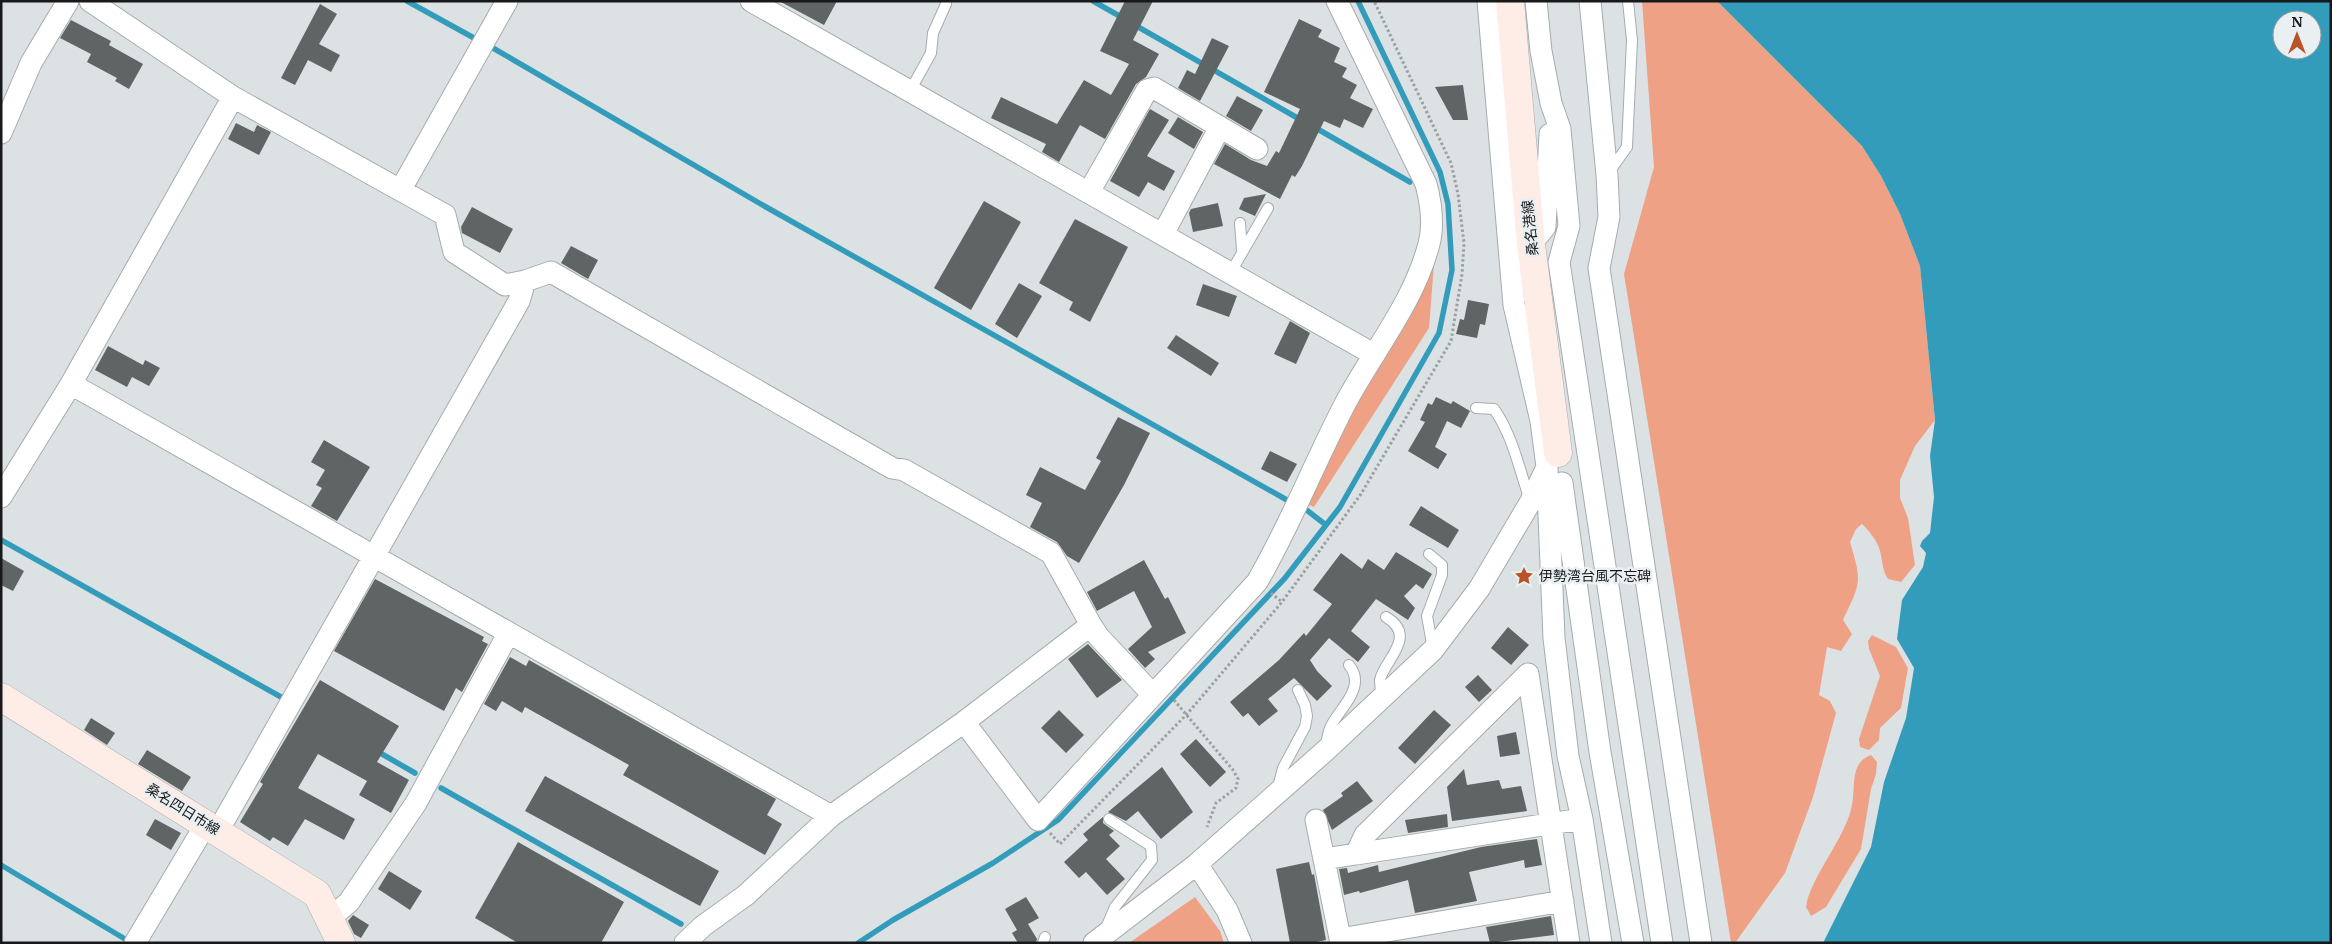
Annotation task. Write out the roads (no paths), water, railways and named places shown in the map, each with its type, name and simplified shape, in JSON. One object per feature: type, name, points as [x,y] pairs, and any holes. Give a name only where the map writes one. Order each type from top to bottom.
[{"type":"main road","name":"桑名港線","points":[[1510,1],[1552,460]]},
{"type":"main road","name":"桑名四日市線","points":[[1,697],[317,894],[335,931]]},
{"type":"street","points":[[1,133],[31,63],[68,1]]},
{"type":"street","points":[[90,1],[233,97],[445,215],[454,252],[505,285],[525,281],[551,272],[892,468],[904,470],[1051,553],[1098,636],[1153,695]]},
{"type":"street","points":[[401,189],[507,1]]},
{"type":"street","points":[[751,1],[1373,354]]},
{"type":"street","points":[[964,722],[1038,820],[1257,582],[1278,547],[1346,403],[1420,272],[1429,243],[1431,202],[1426,184],[1337,1]]},
{"type":"street","points":[[1488,1],[1514,305],[1552,460],[1633,943]]},
{"type":"street","points":[[1536,1],[1541,51],[1551,103],[1560,129],[1568,226],[1559,262],[1662,943]]},
{"type":"street","points":[[1590,1],[1607,175],[1609,217],[1599,268],[1701,943]]},
{"type":"street","points":[[1089,192],[1148,90],[1154,88],[1257,149]]},
{"type":"street","points":[[1,497],[71,384],[233,97]]},
{"type":"street","points":[[1531,244],[1545,228],[1551,103]]},
{"type":"street","points":[[1163,234],[1220,127]]},
{"type":"street","points":[[135,943],[212,827],[373,557],[519,301],[525,281]]},
{"type":"street","points":[[71,384],[831,816]]},
{"type":"street","points":[[1098,940],[1197,864],[1382,700],[1433,650],[1479,589],[1552,460]]},
{"type":"street","points":[[1552,460],[1554,638],[1568,756],[1582,819],[1601,943]]},
{"type":"street","points":[[685,943],[703,926],[746,895],[831,816],[964,722],[1092,625]]},
{"type":"street","points":[[335,931],[349,902],[416,803],[508,634]]},
{"type":"street","points":[[1356,854],[1365,835],[1528,674],[1569,943]]},
{"type":"street","points":[[1324,860],[1582,819]]},
{"type":"street","points":[[1316,820],[1340,941],[1563,901]]},
{"type":"street","points":[[1197,864],[1227,910],[1241,943]]},
{"type":"lane","points":[[1607,175],[1627,147],[1632,40],[1628,1]]},
{"type":"lane","points":[[910,91],[931,53],[933,33],[946,4]]},
{"type":"lane","points":[[1231,272],[1242,250],[1255,234],[1268,208]]},
{"type":"lane","points":[[1240,223],[1242,250]]},
{"type":"lane","points":[[1476,408],[1494,409],[1503,421],[1512,440],[1531,500]]},
{"type":"lane","points":[[1429,554],[1442,564],[1442,575],[1427,616],[1433,650]]},
{"type":"lane","points":[[1382,700],[1380,679],[1398,648],[1398,634],[1393,622],[1386,617]]},
{"type":"lane","points":[[1324,752],[1331,726],[1354,690],[1356,678],[1349,665]]},
{"type":"lane","points":[[1277,793],[1283,768],[1305,727],[1307,716],[1305,705],[1298,690]]},
{"type":"lane","points":[[1098,940],[1115,907],[1152,860],[1151,846],[1109,819]]},
{"type":"water","points":[[1717,1],[2331,1],[2331,943],[1823,943],[1871,847],[1884,782],[1906,718],[1914,668],[1897,639],[1902,600],[1923,567],[1926,553],[1920,546],[1930,533],[1934,497],[1930,456],[1935,420],[1920,266],[1900,214],[1881,176],[1862,146]]},
{"type":"waterway","points":[[407,1],[474,38]]},
{"type":"waterway","points":[[1093,1],[1123,18]]},
{"type":"waterway","points":[[858,943],[893,920],[993,863],[1058,820],[1285,578],[1340,507],[1439,333],[1452,270],[1448,204],[1440,172],[1358,1]]},
{"type":"waterway","points":[[1133,24],[1301,120]]},
{"type":"waterway","points":[[493,48],[766,207],[1287,500]]},
{"type":"waterway","points":[[1314,127],[1410,182]]},
{"type":"waterway","points":[[1304,508],[1326,525]]},
{"type":"waterway","points":[[1,540],[281,697]]},
{"type":"waterway","points":[[375,750],[415,773]]},
{"type":"waterway","points":[[441,788],[681,924]]},
{"type":"waterway","points":[[1,865],[125,939]]},
{"type":"place","name":"伊勢湾台風不忘碑","points":[[1524,576]]}]
